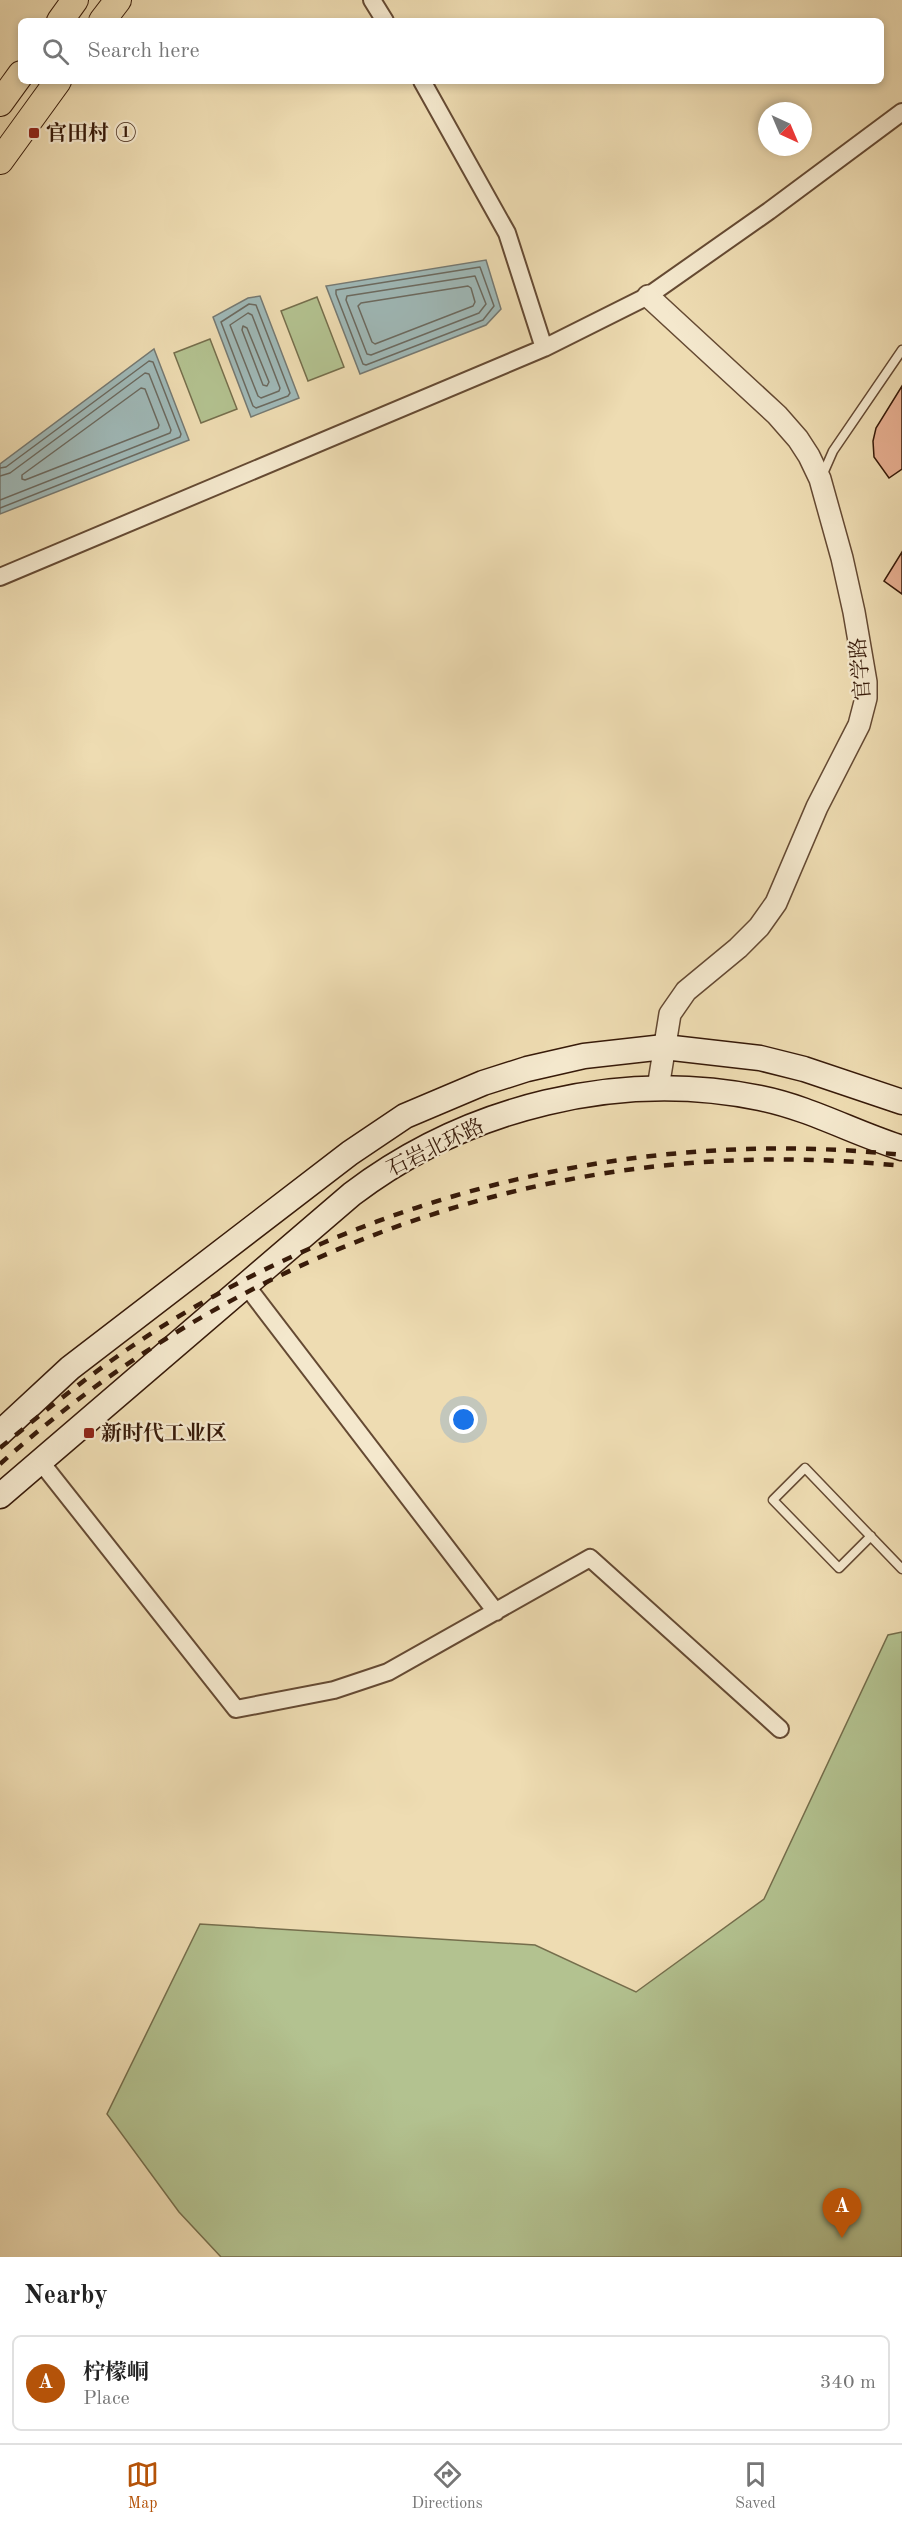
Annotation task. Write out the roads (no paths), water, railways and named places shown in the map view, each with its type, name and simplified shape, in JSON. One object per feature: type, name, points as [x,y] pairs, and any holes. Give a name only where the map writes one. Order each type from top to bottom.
[{"type":"main road","points":[[62,18],[75,0]]},
{"type":"main road","points":[[104,18],[118,0]]},
{"type":"main road","points":[[0,103],[18,78]]},
{"type":"main road","points":[[0,160],[56,84]]},
{"type":"main road","name":"石岩北环路","points":[[0,1433],[70,1368],[350,1153],[405,1116],[483,1083],[527,1069],[584,1056],[664,1047],[760,1058],[804,1069],[902,1102]]},
{"type":"main road","name":"石岩北环路","points":[[0,1496],[245,1284],[381,1173],[414,1152],[452,1134],[543,1103],[593,1093],[658,1088],[716,1090],[762,1098],[807,1111],[902,1148]]},
{"type":"street","points":[[372,0],[383,18]]},
{"type":"street","points":[[424,84],[507,233],[544,348]]},
{"type":"street","points":[[0,577],[544,348],[648,296],[769,211],[902,112]]},
{"type":"street","name":"官学路","points":[[648,296],[777,415],[798,439],[820,479],[854,612],[866,682],[864,712],[854,738],[817,807],[776,903],[759,927],[738,948],[686,991],[670,1014],[658,1088]]},
{"type":"street","points":[[245,1284],[496,1612]]},
{"type":"street","points":[[40,1461],[237,1709],[334,1690],[388,1672],[590,1558],[780,1729]]},
{"type":"lane","points":[[820,479],[833,451],[902,350]]},
{"type":"lane","points":[[871,1536],[839,1568],[773,1500],[805,1468],[871,1536],[902,1569]]},
{"type":"water","points":[[486,260],[501,309],[486,325],[360,374],[326,286]]},
{"type":"water","points":[[260,296],[299,398],[251,417],[213,317],[248,298]]},
{"type":"water","points":[[154,349],[189,440],[0,514],[0,464]]},
{"type":"railway","points":[[0,1448],[90,1376],[186,1312],[268,1268],[353,1231],[441,1200],[531,1176],[623,1160],[716,1150],[809,1149],[902,1155]]},
{"type":"railway","points":[[0,1464],[96,1386],[198,1319],[306,1263],[420,1219],[536,1186],[656,1166],[779,1159],[902,1166]]},
{"type":"place","name":"官田村 ①","points":[[34,133]]},
{"type":"place","name":"新时代工业区","points":[[89,1433]]},
{"type":"place","name":"柠檬峒","points":[[842,2238]]}]
